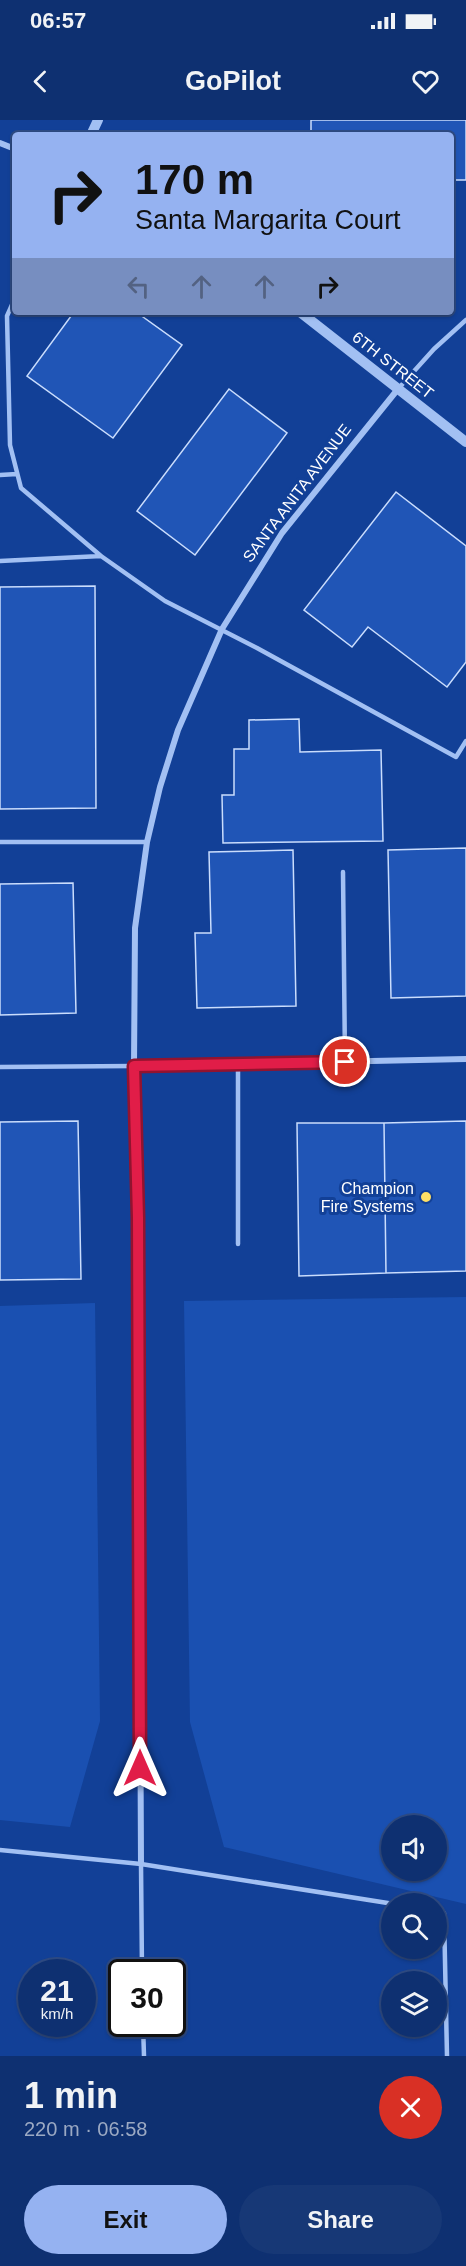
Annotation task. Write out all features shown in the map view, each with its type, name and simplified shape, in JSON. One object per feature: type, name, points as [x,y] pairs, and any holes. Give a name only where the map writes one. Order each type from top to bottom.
[{"type":"street","name":"6TH STREET","points":[[304,315],[466,442]]},
{"type":"street","name":"SANTA ANITA AVENUE","points":[[141,1864],[138,1218],[134,1066],[135,928],[147,842],[160,787],[178,730],[222,629],[282,533],[398,389]]},
{"type":"street","points":[[134,1066],[466,1059]]},
{"type":"lane","points":[[12,305],[7,316],[9,445],[21,488],[101,556],[165,601],[222,629],[456,757],[466,741]]},
{"type":"lane","points":[[398,389],[466,320]]},
{"type":"lane","points":[[0,475],[17,474]]},
{"type":"lane","points":[[0,561],[101,556]]},
{"type":"lane","points":[[0,842],[147,842]]},
{"type":"lane","points":[[343,872],[345,1062]]},
{"type":"lane","points":[[237,1065],[238,1244]]},
{"type":"lane","points":[[0,1067],[134,1066]]},
{"type":"lane","points":[[0,1850],[141,1864],[381,1902]]},
{"type":"lane","points":[[141,1864],[142,1959]]},
{"type":"lane","points":[[445,1959],[447,2056]]},
{"type":"lane","points":[[143,2037],[144,2056]]},
{"type":"shaded area","points":[[466,1297],[466,1904],[447,1900],[447,1893],[419,1893],[224,1847],[190,1722],[184,1301]]},
{"type":"shaded area","points":[[95,1303],[100,1721],[70,1827],[0,1820],[0,1306]]},
{"type":"building","points":[[311,120],[466,120],[466,180],[454,180],[454,132],[311,132]]},
{"type":"building","points":[[72,315],[140,315],[182,345],[113,438],[27,376]]},
{"type":"building","points":[[229,389],[287,433],[195,555],[137,511]]},
{"type":"building","points":[[396,492],[466,546],[466,662],[447,687],[368,627],[352,647],[304,610]]},
{"type":"building","points":[[95,586],[96,808],[0,809],[0,587]]},
{"type":"building","points":[[299,719],[300,752],[381,750],[383,841],[223,843],[222,795],[234,795],[234,749],[249,749],[249,720]]},
{"type":"building","points":[[466,848],[466,996],[391,998],[388,850]]},
{"type":"building","points":[[293,850],[296,1006],[197,1008],[195,933],[211,933],[209,852]]},
{"type":"building","points":[[73,883],[76,1013],[0,1015],[0,884]]},
{"type":"building","points":[[78,1121],[81,1279],[0,1280],[0,1122]]},
{"type":"building","name":"Champion Fire Systems","points":[[466,1121],[466,1271],[386,1273],[384,1123]]},
{"type":"building","points":[[297,1123],[384,1123],[386,1273],[299,1276]]},
{"type":"place","name":"Champion Fire Systems","points":[[426,1197]]},
{"type":"route","points":[[140,1768],[138,1218],[134,1066],[345,1062]]}]
